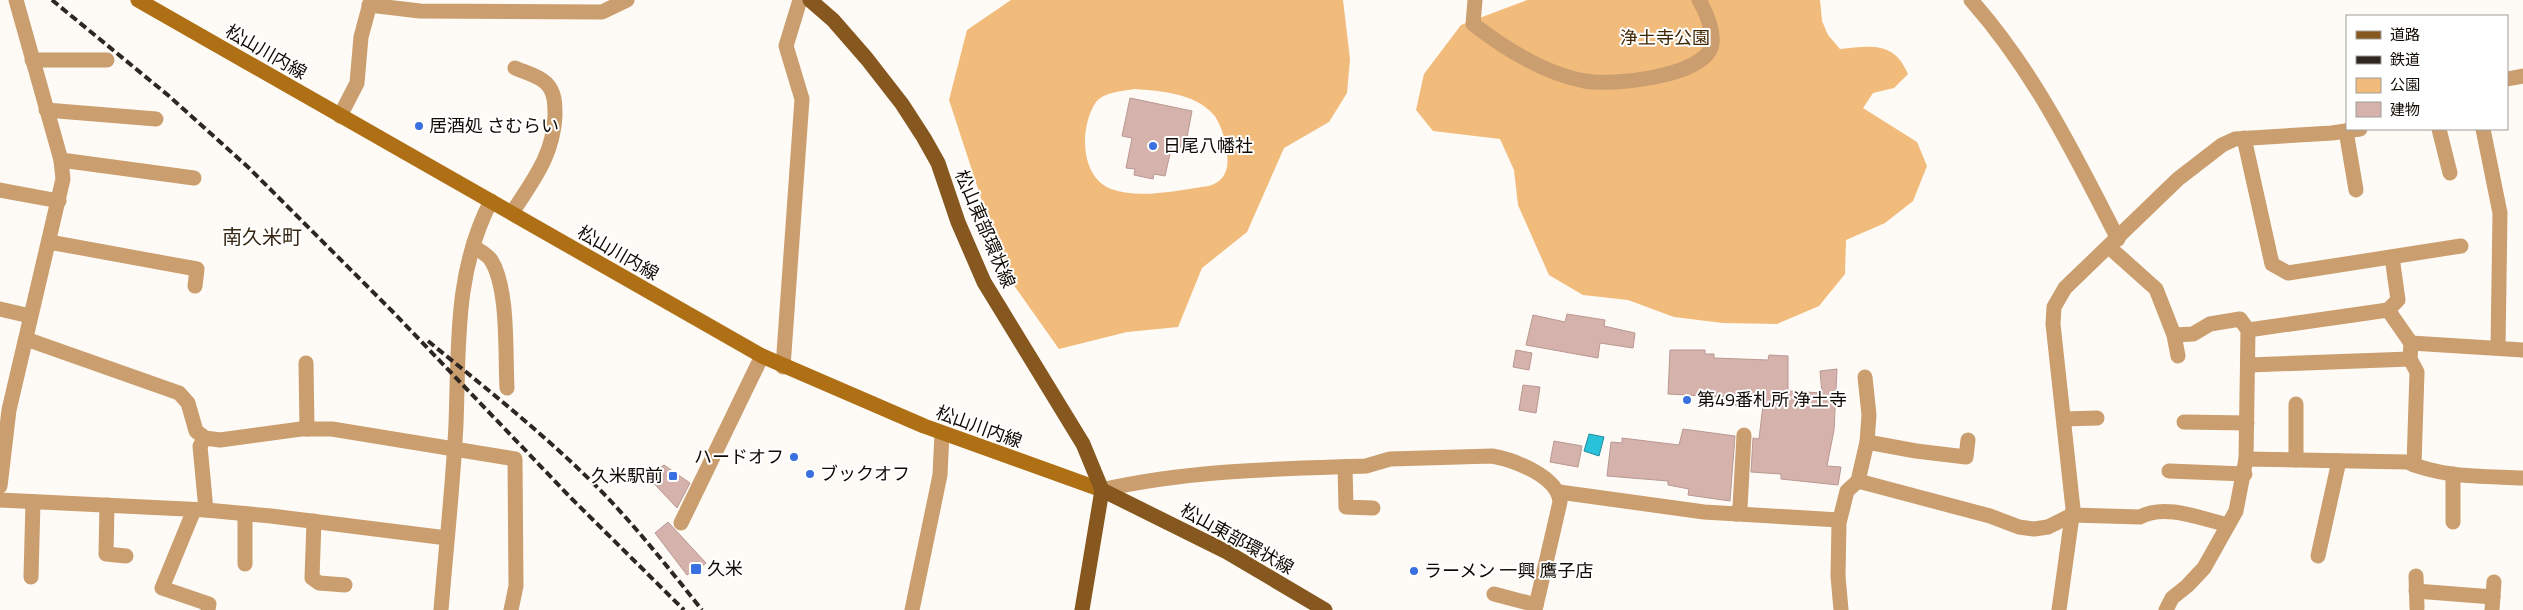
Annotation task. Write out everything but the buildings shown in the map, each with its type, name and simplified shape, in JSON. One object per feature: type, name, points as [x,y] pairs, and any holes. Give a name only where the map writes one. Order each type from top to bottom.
[{"type":"main road","name":"松山川内線","points":[[138,0],[783,367],[942,433],[1102,490]]},
{"type":"main road","name":"松山東部環状線","points":[[810,0],[833,20],[867,59],[902,104],[924,138],[938,163],[958,222],[984,282],[1083,444],[1102,490],[1227,552],[1324,610]]},
{"type":"main road","points":[[1082,610],[1102,490]]},
{"type":"street","points":[[0,486],[9,410],[63,179],[61,160],[16,0]]},
{"type":"street","points":[[340,116],[357,83],[362,37],[370,2],[420,11],[518,6],[602,12],[627,0]]},
{"type":"street","points":[[783,367],[802,106],[800,92],[788,61],[786,46],[800,0]]},
{"type":"street","points":[[1475,0],[1473,24],[1518,53],[1564,76],[1611,84],[1686,68],[1703,60],[1711,49],[1712,37],[1705,11],[1699,0]]},
{"type":"street","points":[[1971,0],[2019,60],[2060,126],[2113,243],[2156,289],[2174,335],[2178,356]]},
{"type":"street","points":[[32,60],[107,60]]},
{"type":"street","points":[[512,213],[549,152],[554,134],[555,112],[554,94],[545,81],[515,68]]},
{"type":"street","points":[[2508,79],[2523,76]]},
{"type":"street","points":[[46,110],[156,119]]},
{"type":"street","points":[[2059,610],[2072,515],[2064,419],[2053,324],[2054,307],[2066,288],[2178,179],[2222,145],[2235,139],[2353,130],[2356,190]]},
{"type":"street","points":[[2439,130],[2450,173]]},
{"type":"street","points":[[2483,130],[2500,213],[2498,347]]},
{"type":"street","points":[[2244,138],[2272,264],[2278,270],[2288,273],[2461,246]]},
{"type":"street","points":[[61,160],[194,178]]},
{"type":"street","points":[[0,190],[59,201]]},
{"type":"street","points":[[441,610],[454,450],[464,274],[478,225],[491,201]]},
{"type":"street","points":[[49,242],[197,269],[195,286]]},
{"type":"street","points":[[472,246],[490,258],[502,292],[507,388]]},
{"type":"street","points":[[2248,330],[2388,310],[2398,300],[2392,257]]},
{"type":"street","points":[[0,309],[30,316]]},
{"type":"street","points":[[2388,310],[2411,343],[2410,359],[2417,372],[2414,465]]},
{"type":"street","points":[[2166,610],[2172,598],[2188,586],[2204,568],[2236,511],[2245,474],[2246,459],[2248,330],[2240,319],[2210,324],[2193,334],[2174,335]]},
{"type":"street","points":[[26,339],[179,393],[188,403],[196,431],[205,438],[220,440],[307,429],[332,429],[516,459],[516,586],[511,610]]},
{"type":"street","points":[[2411,343],[2523,350]]},
{"type":"street","points":[[682,523],[762,356]]},
{"type":"street","points":[[2248,365],[2410,359]]},
{"type":"street","points":[[306,363],[307,429]]},
{"type":"street","points":[[1842,610],[1838,576],[1840,520],[1847,491],[1858,481],[1867,442],[1869,415],[1865,377]]},
{"type":"street","points":[[2296,404],[2296,460]]},
{"type":"street","points":[[2064,419],[2097,418]]},
{"type":"street","points":[[2184,422],[2247,423]]},
{"type":"street","points":[[912,610],[940,475],[942,433]]},
{"type":"street","points":[[1736,514],[1740,507],[1744,435]]},
{"type":"street","points":[[205,438],[200,446],[200,510],[162,588],[209,604],[208,610]]},
{"type":"street","points":[[1867,442],[1916,452],[1966,458],[1968,440]]},
{"type":"street","points":[[1102,490],[1134,483],[1205,473],[1366,466],[1390,459],[1492,456],[1506,459],[1531,469],[1552,484],[1559,492],[1560,502],[1536,607],[1494,594]]},
{"type":"street","points":[[2246,459],[2408,462],[2425,470],[2453,474],[2523,478]]},
{"type":"street","points":[[2318,556],[2339,461]]},
{"type":"street","points":[[1345,467],[1346,507],[1373,508]]},
{"type":"street","points":[[2169,471],[2245,474]]},
{"type":"street","points":[[2453,474],[2453,522]]},
{"type":"street","points":[[1858,481],[1990,516],[2019,527],[2034,529],[2048,527],[2072,515],[2140,517],[2149,512],[2165,511],[2228,525]]},
{"type":"street","points":[[1559,492],[1704,512],[1840,520]]},
{"type":"street","points":[[0,500],[200,510],[314,521],[447,538]]},
{"type":"street","points":[[31,577],[33,502]]},
{"type":"street","points":[[107,506],[106,554],[126,556]]},
{"type":"street","points":[[245,514],[246,564]]},
{"type":"street","points":[[314,521],[312,578],[319,583],[345,584]]},
{"type":"street","points":[[2416,576],[2417,608]]},
{"type":"street","points":[[2416,591],[2492,604],[2494,582]]},
{"type":"green space","points":[[1011,0],[1343,0],[1350,59],[1347,93],[1329,122],[1284,148],[1247,232],[1202,268],[1178,327],[1127,332],[1059,349],[1006,274],[949,100],[967,30]],"holes":[[[1135,89],[1166,92],[1187,97],[1213,114],[1223,133],[1227,150],[1226,171],[1219,181],[1209,186],[1145,194],[1122,192],[1111,189],[1101,183],[1093,174],[1088,163],[1085,137],[1090,112],[1096,102],[1104,96],[1114,92]]]},
{"type":"green space","name":"浄土寺公園","points":[[1527,0],[1820,0],[1822,21],[1828,35],[1840,49],[1871,47],[1889,51],[1902,63],[1908,74],[1894,88],[1873,93],[1863,108],[1917,142],[1927,166],[1913,201],[1885,223],[1846,240],[1845,274],[1819,306],[1777,324],[1723,323],[1674,317],[1628,300],[1583,295],[1549,275],[1518,205],[1514,170],[1500,139],[1433,131],[1416,110],[1424,74],[1461,25]]},
{"type":"water","points":[[1589,434],[1604,437],[1599,456],[1584,451]]},
{"type":"railway","points":[[52,0],[169,96],[249,168],[393,312],[571,498],[684,610]]},
{"type":"railway","points":[[428,341],[531,426],[590,480],[634,527],[702,610]]},
{"type":"place","name":"居酒処 さむらい","points":[[419,126]]},
{"type":"place","name":"日尾八幡社","points":[[1153,146]]},
{"type":"place","name":"第49番札所 浄土寺","points":[[1687,400]]},
{"type":"place","name":"ハードオフ","points":[[794,457]]},
{"type":"place","name":"ブックオフ","points":[[810,474]]},
{"type":"place","name":"久米駅前","points":[[673,476]]},
{"type":"place","name":"久米","points":[[696,569]]},
{"type":"place","name":"ラーメン 一興 鷹子店","points":[[1414,571]]},
{"type":"district","name":"南久米町","points":[[262,237]]}]
